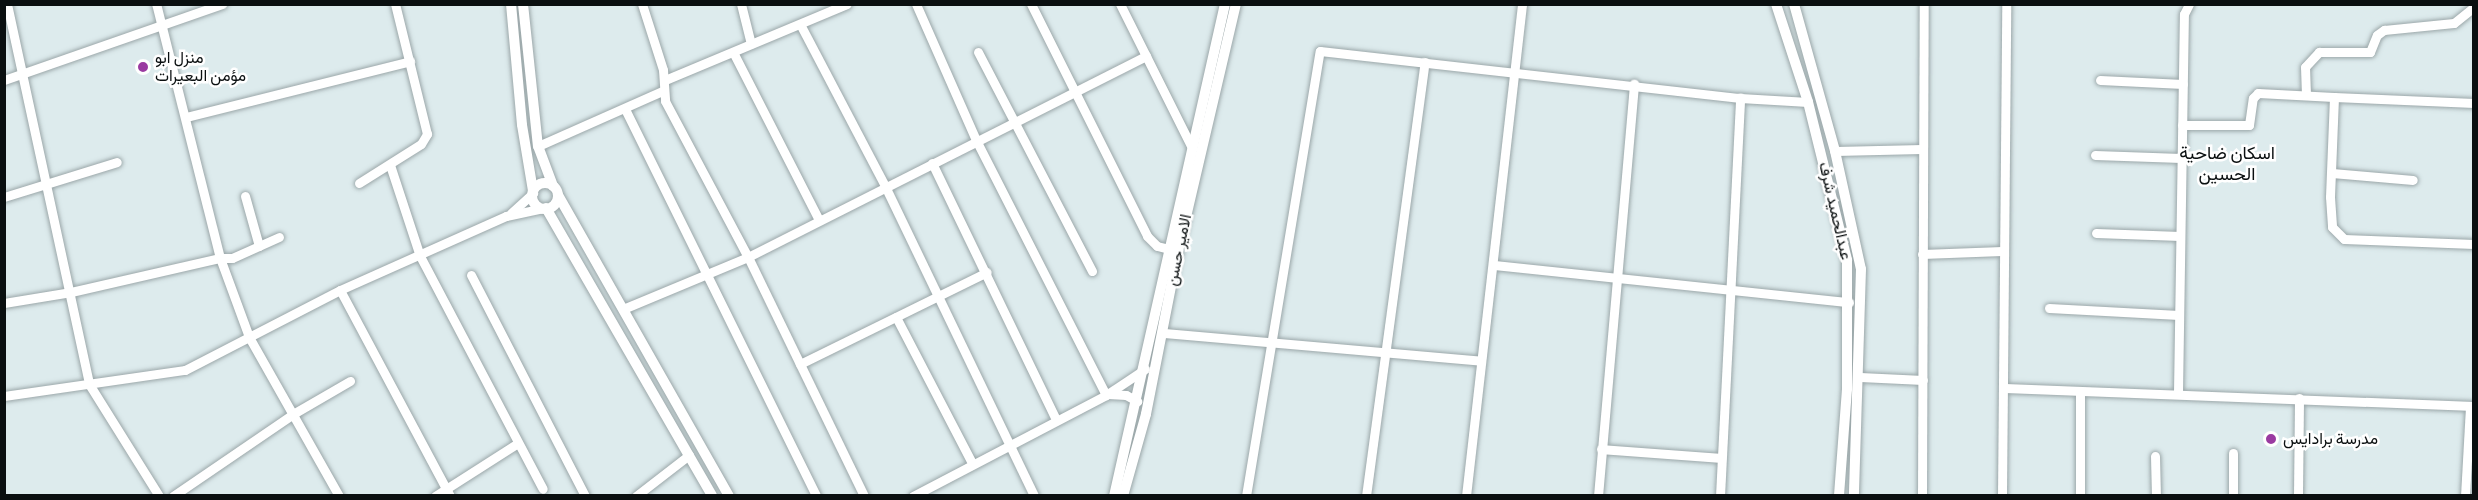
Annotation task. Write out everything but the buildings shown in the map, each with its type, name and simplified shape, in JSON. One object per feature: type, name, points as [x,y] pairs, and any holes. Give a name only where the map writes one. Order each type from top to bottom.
[{"type":"main road","points":[[511,4],[522,125],[536,204],[545,208],[712,495]]},
{"type":"main road","points":[[523,4],[538,146],[556,190],[729,495]]},
{"type":"main road","name":"الامير حسن","points":[[1123,495],[1146,414],[1163,333],[1191,146],[1225,4]]},
{"type":"main road","name":"الامير حسن","points":[[1114,495],[1236,4]]},
{"type":"main road","name":"عبدالحميد شرف","points":[[1776,4],[1808,102],[1844,243],[1849,302],[1839,495]]},
{"type":"main road","name":"عبدالحميد شرف","points":[[1794,4],[1835,151],[1861,269],[1860,377],[1854,495]]},
{"type":"main road","points":[[533,192],[540,184],[556,190]]},
{"type":"main road","points":[[545,208],[553,206],[556,190]]},
{"type":"street","points":[[7,4],[71,292],[89,384],[159,495]]},
{"type":"street","points":[[156,4],[220,258],[249,337],[339,495]]},
{"type":"street","points":[[4,80],[222,4]]},
{"type":"street","points":[[359,183],[421,144],[427,134],[395,4]]},
{"type":"street","points":[[642,4],[665,80],[662,91],[748,257],[864,495]]},
{"type":"street","points":[[741,4],[751,44]]},
{"type":"street","points":[[665,80],[836,7],[848,4]]},
{"type":"street","points":[[916,4],[976,140],[1106,394]]},
{"type":"street","points":[[1031,4],[1147,236],[1157,246],[1174,250]]},
{"type":"street","points":[[1120,4],[1191,146]]},
{"type":"street","points":[[1466,495],[1522,4]]},
{"type":"street","points":[[1922,495],[1924,4]]},
{"type":"street","points":[[2002,495],[2005,388],[2002,251],[2006,4]]},
{"type":"street","points":[[2306,95],[2306,67],[2319,52],[2370,52],[2377,35],[2384,30],[2454,23],[2474,7]]},
{"type":"street","points":[[2178,392],[2184,8]]},
{"type":"street","points":[[800,24],[885,186],[1034,495]]},
{"type":"street","points":[[1246,495],[1317,56],[1325,49],[1740,98],[1808,102]]},
{"type":"street","points":[[733,52],[819,220]]},
{"type":"street","points":[[978,52],[1092,271]]},
{"type":"street","points":[[623,309],[748,257],[1146,56]]},
{"type":"street","points":[[186,117],[410,61]]},
{"type":"street","points":[[1366,495],[1425,62]]},
{"type":"street","points":[[2100,80],[2183,84]]},
{"type":"street","points":[[1598,495],[1634,84]]},
{"type":"street","points":[[538,146],[662,91]]},
{"type":"street","points":[[2182,124],[2246,126],[2251,123],[2255,94],[2474,103]]},
{"type":"street","points":[[2334,97],[2330,219],[2337,235],[2344,239],[2474,244]]},
{"type":"street","points":[[1720,495],[1740,98]]},
{"type":"street","points":[[625,109],[816,495]]},
{"type":"street","points":[[1835,151],[1922,149]]},
{"type":"street","points":[[2095,155],[2181,158]]},
{"type":"street","points":[[4,197],[117,162]]},
{"type":"street","points":[[932,163],[987,272],[1056,419]]},
{"type":"street","points":[[390,165],[420,256],[543,489]]},
{"type":"street","points":[[2332,173],[2413,180]]},
{"type":"street","points":[[506,216],[533,192]]},
{"type":"street","points":[[245,196],[259,246]]},
{"type":"street","points":[[4,396],[179,372],[340,290],[506,216],[545,208]]},
{"type":"street","points":[[2096,233],[2180,236]]},
{"type":"street","points":[[4,303],[71,292],[220,258],[232,258],[279,237]]},
{"type":"street","points":[[1922,254],[2002,251]]},
{"type":"street","points":[[1494,265],[1616,280],[1849,302]]},
{"type":"street","points":[[801,364],[987,272]]},
{"type":"street","points":[[471,275],[585,495]]},
{"type":"street","points":[[340,290],[448,491]]},
{"type":"street","points":[[2049,308],[2180,315]]},
{"type":"street","points":[[896,317],[972,463]]},
{"type":"street","points":[[1163,333],[1480,361]]},
{"type":"street","points":[[913,495],[1106,394],[1144,369]]},
{"type":"street","points":[[1860,377],[1923,380]]},
{"type":"street","points":[[175,495],[293,414],[350,381]]},
{"type":"street","points":[[2005,388],[2178,392],[2472,406],[2465,495]]},
{"type":"street","points":[[2080,390],[2080,495]]},
{"type":"street","points":[[1106,394],[1126,395],[1137,401]]},
{"type":"street","points":[[2298,495],[2300,398]]},
{"type":"street","points":[[435,495],[448,491],[518,442]]},
{"type":"street","points":[[1601,449],[1721,458]]},
{"type":"street","points":[[2233,453],[2233,495]]},
{"type":"street","points":[[636,495],[689,455]]},
{"type":"street","points":[[2155,456],[2156,495]]},
{"type":"place","name":"منزل ابو مؤمن البعيرات","points":[[143,67]]},
{"type":"place","name":"مدرسة برادايس","points":[[2271,439]]},
{"type":"district","name":"اسكان ضاحية الحسين","points":[[2227,165]]}]
